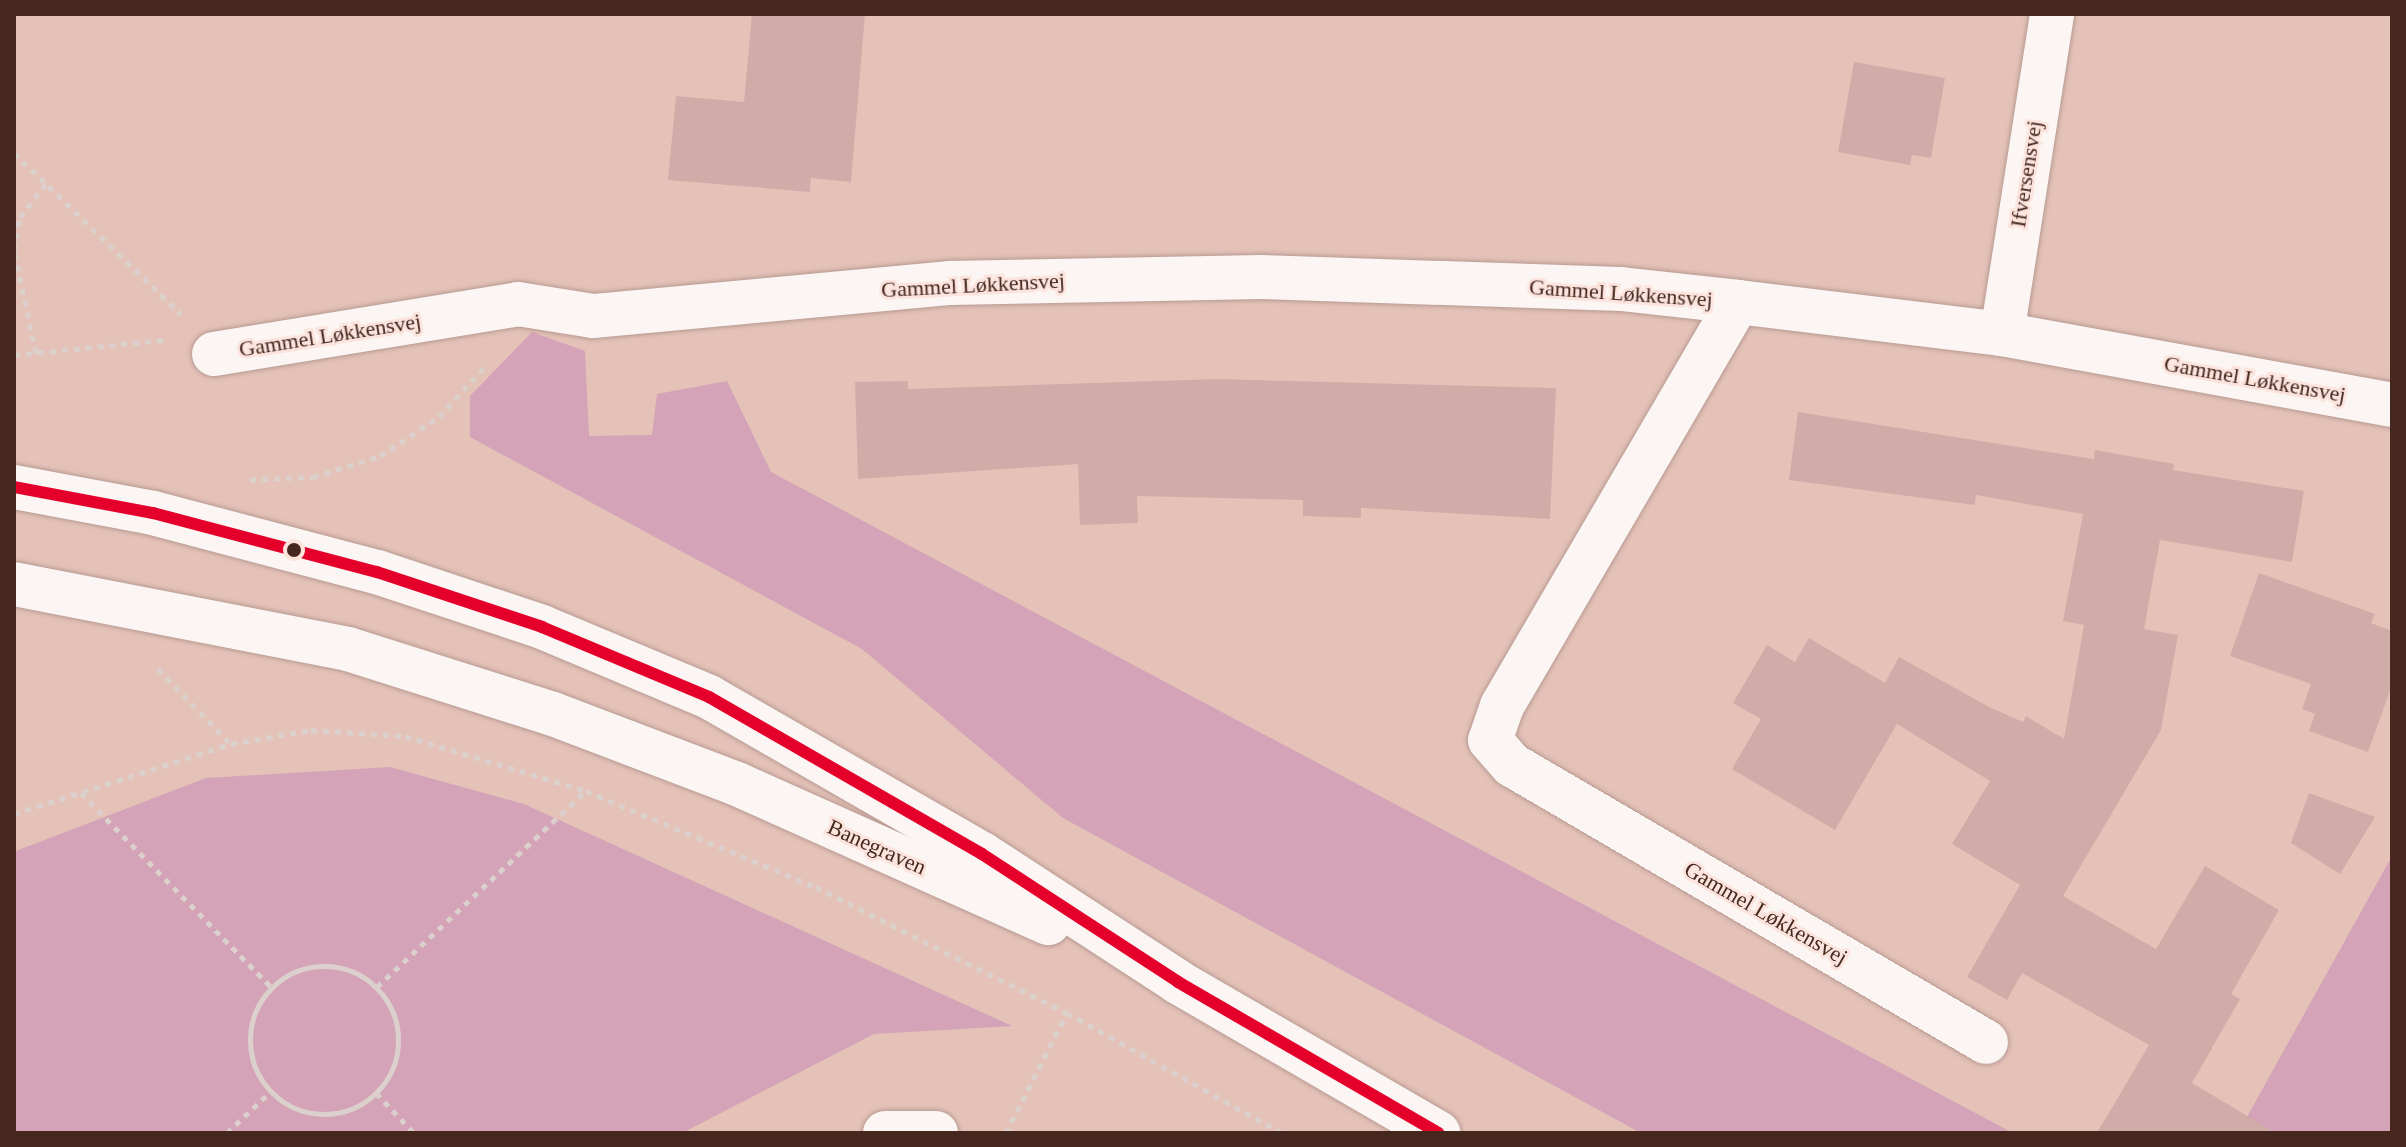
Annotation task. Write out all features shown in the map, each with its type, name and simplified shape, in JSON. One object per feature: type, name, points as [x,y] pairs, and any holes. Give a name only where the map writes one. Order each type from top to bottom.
[{"type":"street","name":"Ifversensvej","points":[[2002,334],[2052,14]]},
{"type":"street","name":"Gammel Løkkensvej","points":[[210,345],[518,304],[593,316],[950,283],[1261,277],[1621,289],[1738,302],[2002,334],[2392,405]]},
{"type":"street","name":"Gammel Løkkensvej","points":[[1738,302],[1502,706],[1490,740],[1512,765],[1986,1042]]},
{"type":"street","name":"Banegraven","points":[[14,487],[153,513],[377,572],[542,627],[695,691],[982,854],[1178,982],[1438,1133]]},
{"type":"street","name":"Banegraven","points":[[14,584],[348,649],[553,714],[737,784],[1178,982]]},
{"type":"street","points":[[885,1133],[936,1133]]},
{"type":"path","points":[[14,153],[210,345]]},
{"type":"path","points":[[36,353],[14,250],[20,217],[46,184]]},
{"type":"path","points":[[244,481],[313,477],[392,448],[439,417],[485,366],[518,304]]},
{"type":"path","points":[[14,355],[210,345]]},
{"type":"path","points":[[107,601],[177,695],[231,744]]},
{"type":"path","points":[[14,814],[231,744],[311,730],[405,736],[586,791],[816,887],[1067,1013],[1282,1133]]},
{"type":"path","points":[[377,987],[586,791]]},
{"type":"path","points":[[81,793],[271,987]]},
{"type":"path","points":[[336,966],[377,987],[391,1006],[398,1052],[376,1093],[357,1107],[311,1114],[270,1092],[256,1074],[249,1027],[271,987],[290,973],[336,966]]},
{"type":"path","points":[[1006,1133],[1067,1013]]},
{"type":"path","points":[[227,1133],[270,1092]]},
{"type":"path","points":[[376,1093],[414,1133]]},
{"type":"shaded area","points":[[532,332],[585,351],[589,436],[652,435],[657,394],[727,381],[771,472],[2013,1133],[1641,1133],[1063,818],[862,649],[470,437],[470,396]]},
{"type":"shaded area","points":[[390,767],[524,804],[1012,1026],[874,1034],[682,1133],[14,1133],[16,851],[206,778]]},
{"type":"shaded area","points":[[2392,856],[2392,1133],[2238,1133]]},
{"type":"building","points":[[752,14],[865,14],[851,182],[811,178],[810,192],[668,180],[676,96],[744,102]]},
{"type":"building","points":[[1854,62],[1945,78],[1931,158],[1912,155],[1910,165],[1838,152]]},
{"type":"building","points":[[1218,379],[1556,388],[1550,519],[1361,508],[1361,518],[1303,516],[1303,500],[1137,496],[1138,523],[1080,525],[1078,464],[858,479],[855,382],[908,381],[908,389]]},
{"type":"building","points":[[1798,412],[2094,459],[2095,450],[2174,464],[2173,470],[2304,491],[2292,562],[2160,540],[2144,629],[2178,635],[2161,730],[2063,896],[2156,949],[2205,866],[2279,910],[2231,994],[2240,999],[2192,1083],[2276,1133],[2097,1133],[2149,1045],[2022,973],[2007,1000],[1967,977],[2020,885],[1952,844],[1990,781],[1897,724],[1835,830],[1732,769],[1761,719],[1733,703],[1767,645],[1795,662],[1809,638],[1885,683],[1899,657],[1989,707],[2023,722],[2026,716],[2064,739],[2084,625],[2063,621],[2083,514],[1976,495],[1975,505],[1789,480]]},
{"type":"building","points":[[2259,573],[2375,614],[2371,623],[2392,631],[2392,685],[2368,752],[2309,731],[2315,714],[2302,709],[2311,684],[2230,656]]},
{"type":"building","points":[[2309,793],[2375,817],[2340,874],[2291,843]]},
{"type":"transit line","points":[[14,487],[153,513],[377,572],[542,627],[709,697],[982,854],[1178,982],[1438,1133]]}]
